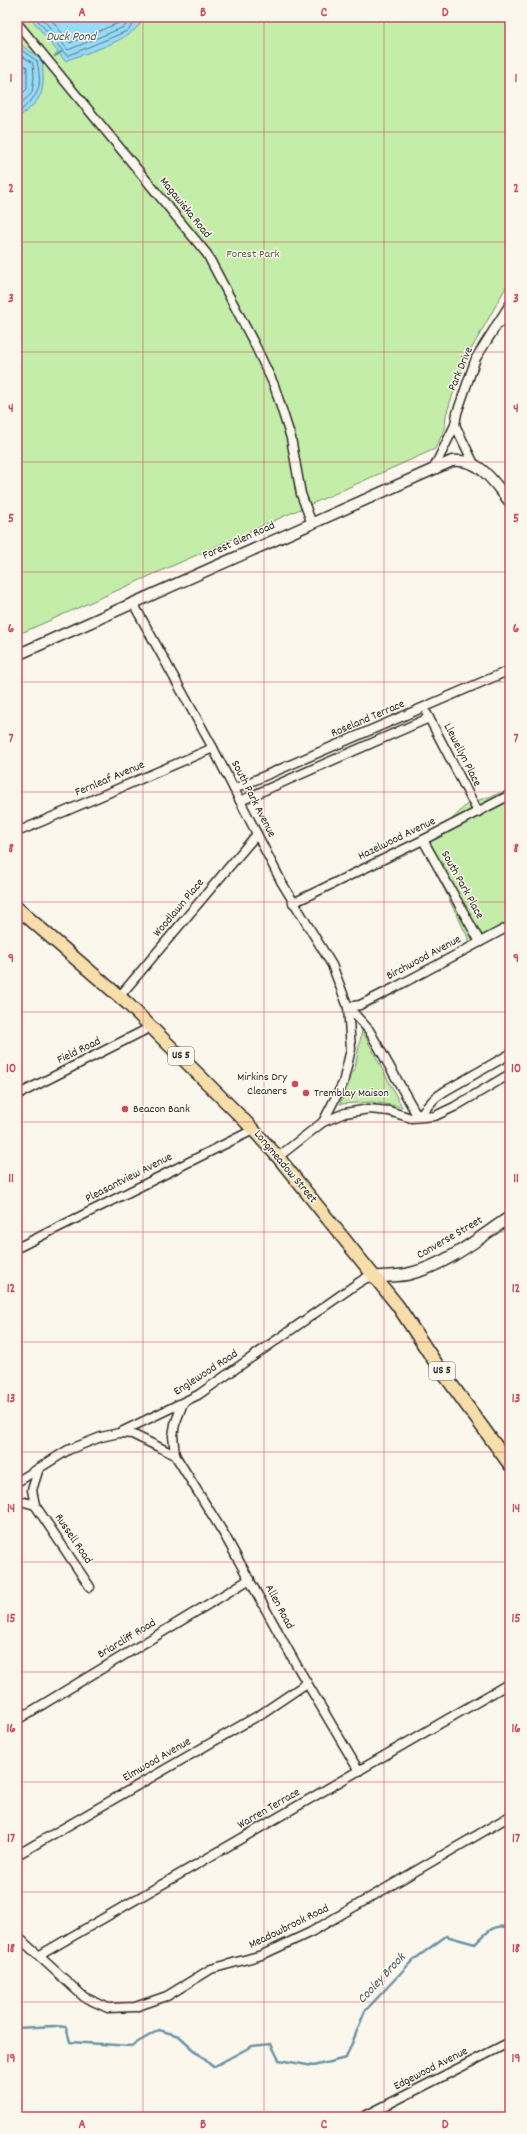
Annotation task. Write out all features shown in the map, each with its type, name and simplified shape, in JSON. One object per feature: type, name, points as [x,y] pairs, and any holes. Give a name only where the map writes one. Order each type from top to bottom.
[{"type":"main road","name":"Longmeadow Street","points":[[17,908],[119,996],[152,1027],[278,1157],[376,1277],[510,1464]]},
{"type":"main road","name":"Converse Street","points":[[376,1277],[405,1275],[431,1267],[510,1217]]},
{"type":"street","name":"Magawiska Road","points":[[17,23],[207,254],[274,385],[291,438],[301,494],[312,524]]},
{"type":"street","name":"Park Drive","points":[[434,468],[455,425],[457,413],[476,358],[510,304]]},
{"type":"street","points":[[497,324],[510,319]]},
{"type":"street","points":[[455,425],[473,462],[484,470],[510,502]]},
{"type":"street","name":"Forest Glen Road","points":[[17,655],[434,468],[452,461],[462,460],[473,462]]},
{"type":"street","name":"South Park Avenue","points":[[133,603],[213,748],[293,903],[332,965],[348,1007],[351,1038],[350,1060],[343,1083],[323,1122],[278,1157]]},
{"type":"street","name":"Roseland Terrace","points":[[234,789],[510,670]]},
{"type":"street","name":"Llewellyn Place","points":[[424,708],[478,812]]},
{"type":"street","points":[[240,801],[429,718]]},
{"type":"street","name":"Fernleaf Avenue","points":[[17,832],[213,748]]},
{"type":"street","name":"Hazelwood Avenue","points":[[293,903],[510,796]]},
{"type":"street","name":"Woodlawn Place","points":[[119,996],[257,834]]},
{"type":"street","name":"South Park Place","points":[[423,840],[480,942]]},
{"type":"street","name":"Birchwood Avenue","points":[[348,1007],[367,1002],[510,926]]},
{"type":"street","name":"South Park Avenue","points":[[348,1007],[369,1030],[418,1117]]},
{"type":"street","name":"Field Road","points":[[17,1094],[152,1027]]},
{"type":"street","points":[[418,1117],[435,1098],[445,1091],[510,1054]]},
{"type":"street","points":[[323,1122],[345,1113],[369,1109],[389,1111],[411,1118],[435,1116],[447,1111],[510,1074]]},
{"type":"street","name":"Pleasantview Avenue","points":[[17,1248],[253,1130]]},
{"type":"street","name":"Englewood Road","points":[[17,1482],[40,1466],[89,1441],[119,1433],[183,1403],[209,1388],[310,1315],[366,1278],[376,1277]]},
{"type":"street","name":"Allen Road","points":[[183,1403],[175,1424],[175,1455],[250,1579],[307,1683],[359,1771]]},
{"type":"street","points":[[119,1433],[132,1434],[175,1455]]},
{"type":"street","name":"Russell Road","points":[[40,1466],[32,1490],[35,1505],[90,1587]]},
{"type":"street","points":[[17,1500],[35,1505]]},
{"type":"street","name":"Briarcliff Road","points":[[17,1720],[250,1579]]},
{"type":"street","name":"Elmwood Avenue","points":[[17,1855],[261,1714],[307,1683]]},
{"type":"street","name":"Warren Terrace","points":[[40,1955],[510,1683]]},
{"type":"street","name":"Meadowbrook Road","points":[[17,1936],[40,1955],[78,1993],[96,2004],[108,2008],[126,2008],[153,2002],[211,1969],[262,1955],[319,1928],[510,1816]]},
{"type":"street","name":"Edgewood Avenue","points":[[363,2117],[510,2042]]},
{"type":"green space","name":"Forest Park","points":[[17,17],[510,17],[510,280],[463,364],[446,415],[445,429],[435,449],[17,635]]},
{"type":"green space","points":[[510,790],[510,926],[470,942],[424,848],[467,804]]},
{"type":"green space","points":[[362,1030],[402,1107],[372,1102],[340,1104],[355,1068]]},
{"type":"water","name":"Duck Pond","points":[[30,17],[144,17],[139,25],[121,39],[65,61]]},
{"type":"water","points":[[17,42],[42,60],[43,87],[38,100],[17,118],[19,63]]},
{"type":"waterway","points":[[55,56],[61,52]]},
{"type":"waterway","name":"Cooley Brook","points":[[17,2028],[54,2026],[66,2027],[70,2042],[131,2046],[159,2030],[179,2036],[213,2067],[252,2046],[271,2044],[279,2060],[313,2066],[346,2058],[365,2011],[412,1961],[446,1936],[475,1944],[486,1933],[494,1928],[510,1928]]},
{"type":"place","name":"Mirkins Dry Cleaners","points":[[295,1084]]},
{"type":"place","name":"Tremblay Maison","points":[[306,1093]]},
{"type":"place","name":"Beacon Bank","points":[[125,1109]]}]
